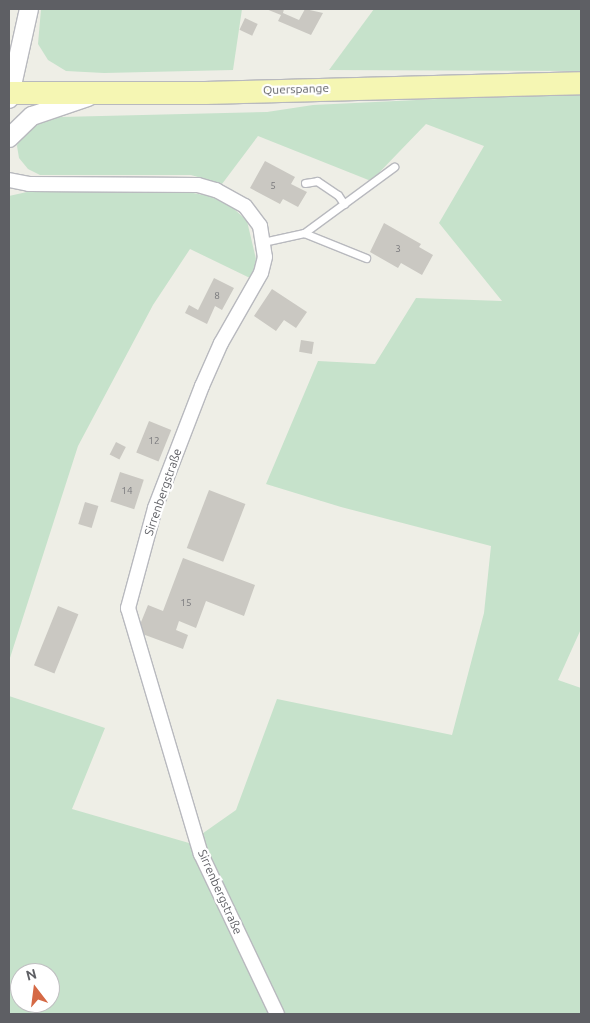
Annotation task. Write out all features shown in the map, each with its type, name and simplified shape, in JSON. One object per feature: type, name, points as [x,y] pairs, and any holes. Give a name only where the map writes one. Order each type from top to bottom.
[{"type":"main road","name":"Querspange","points":[[9,95],[581,83]]},
{"type":"street","points":[[9,95],[28,9]]},
{"type":"street","points":[[9,138],[32,116],[104,92]]},
{"type":"street","name":"Sirrenbergstraße","points":[[9,180],[29,184],[198,185],[216,190],[245,206],[260,226],[263,242],[262,273],[221,343],[155,508],[128,608],[201,854],[278,1014]]},
{"type":"lane","points":[[263,242],[304,233],[394,168]]},
{"type":"lane","points":[[305,183],[317,181],[338,195],[344,204]]},
{"type":"lane","points":[[304,233],[366,258]]},
{"type":"green space","points":[[41,9],[242,9],[233,70],[104,73],[66,71],[48,60],[38,44]]},
{"type":"green space","points":[[374,9],[581,9],[581,71],[329,70]]},
{"type":"green space","points":[[581,92],[581,629],[558,680],[581,688],[581,1014],[9,1014],[9,696],[105,728],[72,809],[189,843],[236,810],[277,699],[452,735],[484,613],[491,546],[341,507],[266,484],[318,361],[375,364],[416,298],[502,301],[439,223],[484,146],[426,124],[371,181],[258,136],[222,184],[191,175],[40,175],[28,169],[19,158],[17,146],[20,134],[40,121],[60,117],[267,112],[313,105]]},
{"type":"green space","points":[[27,192],[188,192],[209,196],[231,206],[247,221],[256,259],[252,279],[190,249],[153,305],[78,446],[9,661],[9,196]]},
{"type":"building","points":[[266,9],[284,9],[283,13],[299,20],[305,9],[323,13],[311,35],[278,21],[281,15]]},
{"type":"building","points":[[245,18],[258,24],[252,36],[240,30]]},
{"type":"building","points":[[265,161],[295,177],[291,184],[307,192],[298,207],[283,199],[280,204],[250,188]]},
{"type":"building","points":[[384,223],[421,244],[419,247],[433,255],[422,275],[401,263],[398,268],[370,252]]},
{"type":"building","points":[[214,278],[234,288],[222,310],[215,306],[207,324],[185,313],[189,305],[198,310]]},
{"type":"building","points":[[272,289],[307,312],[296,328],[284,320],[276,331],[254,316]]},
{"type":"building","points":[[301,340],[314,342],[312,354],[299,352]]},
{"type":"building","points":[[149,421],[171,430],[159,462],[136,453]]},
{"type":"building","points":[[116,442],[126,447],[119,459],[110,454]]},
{"type":"building","points":[[120,472],[144,480],[134,509],[110,501]]},
{"type":"building","points":[[209,490],[245,504],[223,562],[187,548]]},
{"type":"building","points":[[85,502],[98,506],[92,528],[78,524]]},
{"type":"building","points":[[183,558],[255,585],[244,616],[206,601],[196,628],[179,621],[176,630],[188,635],[183,649],[137,632],[148,605],[163,611]]},
{"type":"building","points":[[58,606],[78,614],[54,674],[34,665]]}]
